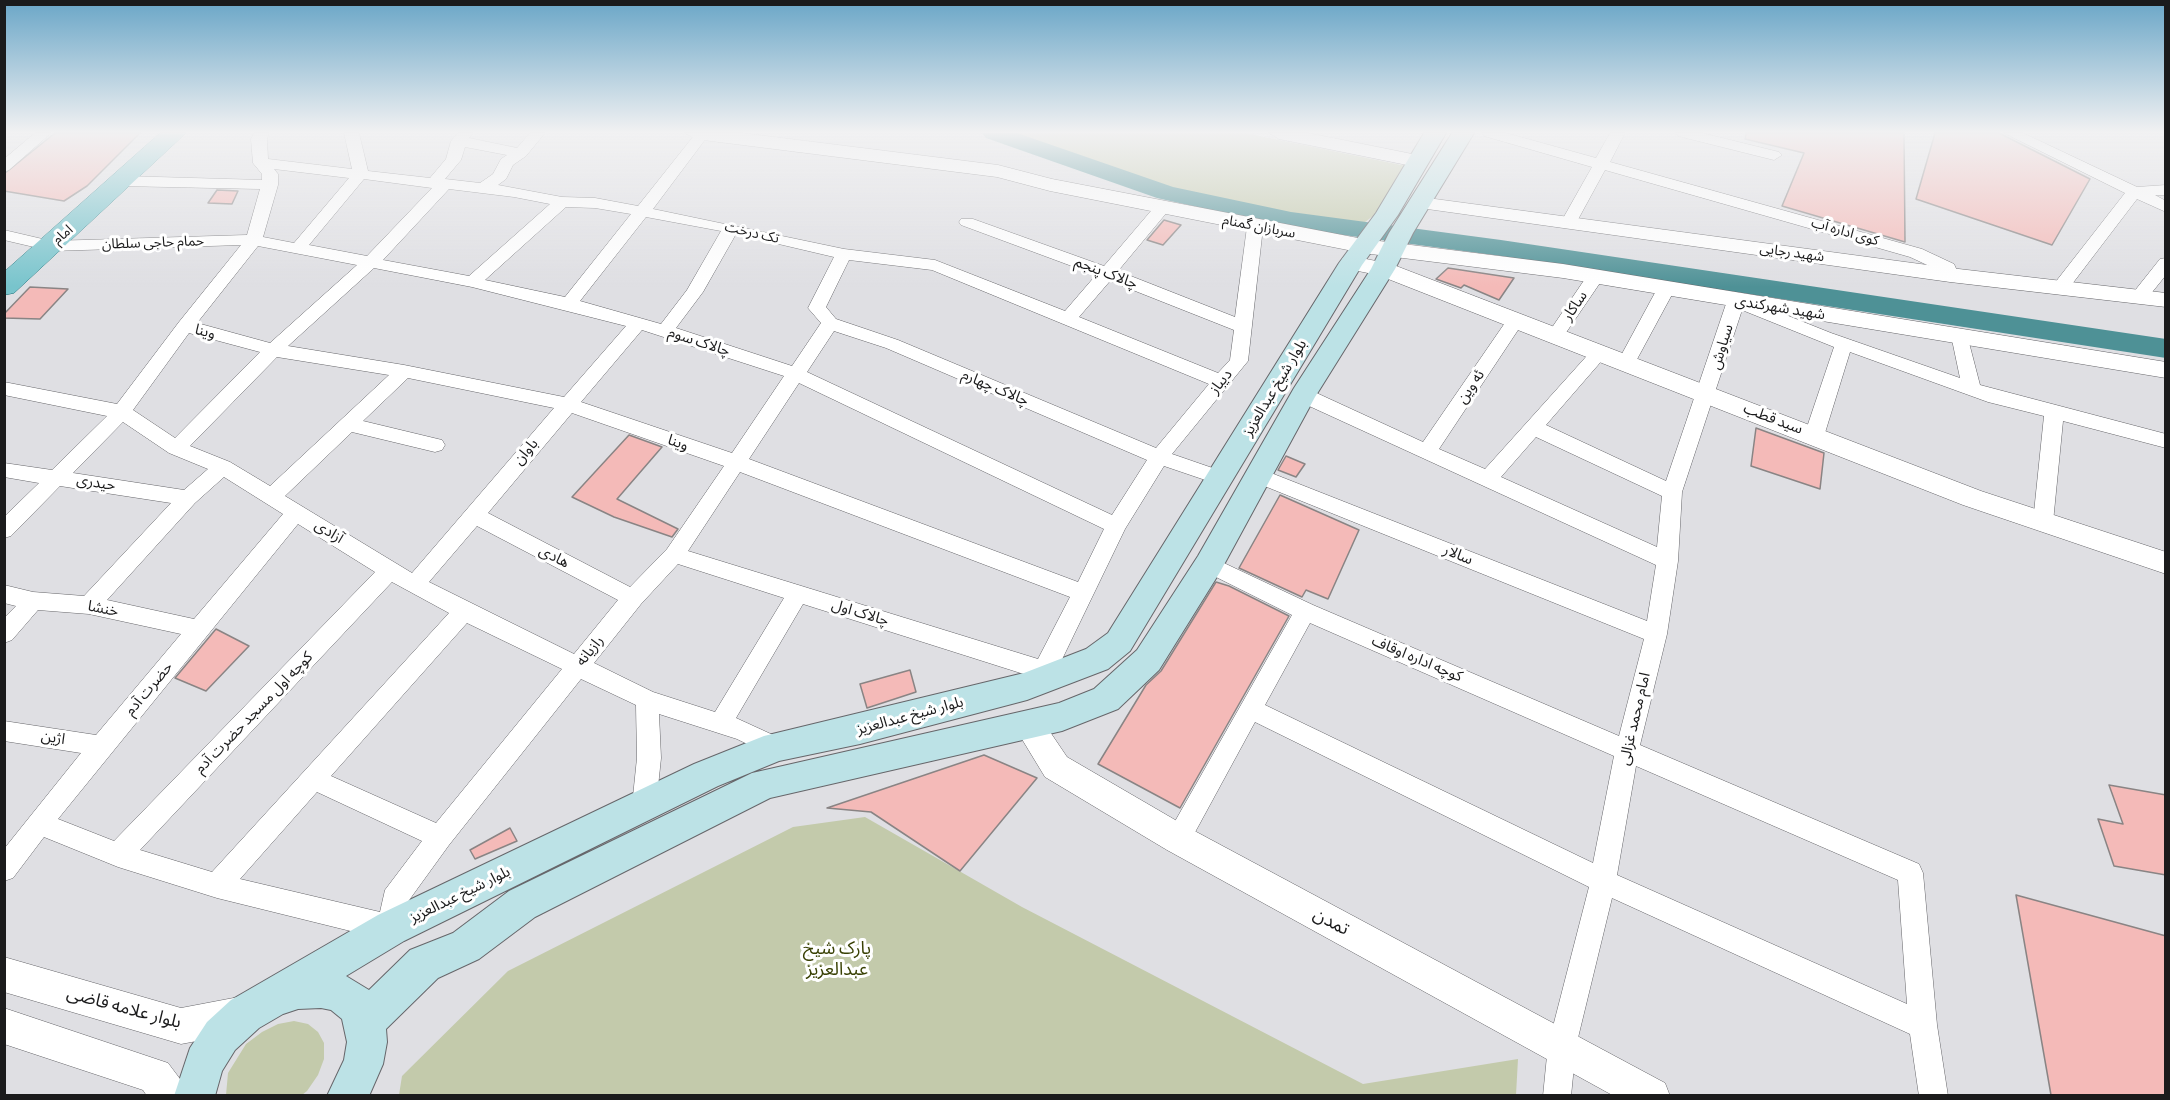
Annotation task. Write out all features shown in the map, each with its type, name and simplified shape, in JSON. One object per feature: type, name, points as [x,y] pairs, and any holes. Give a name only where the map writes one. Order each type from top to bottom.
[{"type":"main road","name":"امام","points":[[4,287],[118,184]]},
{"type":"main road","points":[[1381,244],[1407,184]]},
{"type":"main road","points":[[1381,244],[1420,202],[1431,184]]},
{"type":"main road","name":"بلوار شیخ عبدالعزیز","points":[[365,1022],[424,964],[466,946],[522,904],[764,784],[970,736],[1029,726],[1062,717],[1106,699],[1149,660],[1209,564],[1303,395],[1381,244]]},
{"type":"main road","name":"بلوار شیخ عبدالعزیز","points":[[259,1005],[391,928],[706,775],[776,747],[860,729],[1002,691],[1097,659],[1119,642],[1220,478],[1381,244]]},
{"type":"main road","points":[[1002,691],[1029,726]]},
{"type":"main road","points":[[194,1095],[204,1062],[222,1036],[259,1005],[298,989],[321,988],[341,993],[356,1005],[365,1022],[368,1042],[363,1064],[351,1092]]},
{"type":"street","points":[[4,530],[122,412],[185,326],[254,240],[259,215],[270,185],[245,184]]},
{"type":"street","points":[[299,247],[352,184]]},
{"type":"street","points":[[176,448],[273,351],[370,262],[439,184]]},
{"type":"street","name":"تک درخت","points":[[443,184],[484,188],[562,202],[595,203],[731,228],[844,254],[935,265],[1222,381]]},
{"type":"street","points":[[484,188],[489,184]]},
{"type":"street","points":[[569,304],[640,212],[664,184]]},
{"type":"street","name":"سربازان گمنام","points":[[1048,184],[1255,227],[1381,244]]},
{"type":"street","points":[[1569,222],[1591,184]]},
{"type":"street","name":"کوی اداره آب","points":[[1675,184],[1916,253],[1948,268],[1950,275]]},
{"type":"street","points":[[2118,184],[2166,207]]},
{"type":"street","points":[[2060,288],[2134,192],[2166,190]]},
{"type":"street","points":[[472,282],[562,202]]},
{"type":"street","name":"شهید رجایی","points":[[1420,202],[1950,275],[2166,300]]},
{"type":"street","points":[[1069,318],[1162,208]]},
{"type":"street","name":"چالاک پنجم","points":[[967,222],[1245,327]]},
{"type":"street","name":"دیباز","points":[[1116,526],[1159,457],[1239,361],[1245,327],[1255,227]]},
{"type":"street","points":[[665,331],[694,292],[731,228]]},
{"type":"street","name":"حمام حاجی سلطان","points":[[4,235],[51,246],[254,240]]},
{"type":"street","name":"چالاک سوم","points":[[254,240],[472,282],[569,304],[665,331],[794,374],[1116,526]]},
{"type":"street","name":"شهید شهرکندی","points":[[1381,244],[1960,335],[2166,370]]},
{"type":"street","name":"سید قطب","points":[[1381,244],[1515,321],[1972,498],[2166,563]]},
{"type":"street","points":[[830,323],[817,308],[844,254]]},
{"type":"street","points":[[2139,297],[2166,263]]},
{"type":"street","name":"ساکار","points":[[1555,336],[1594,277]]},
{"type":"street","points":[[1626,363],[1666,289]]},
{"type":"street","points":[[1736,301],[1844,344],[1972,389],[2166,441]]},
{"type":"street","name":"سیاوش","points":[[1707,394],[1736,301]]},
{"type":"street","name":"ئه وین","points":[[1426,452],[1515,321]]},
{"type":"street","name":"باوان","points":[[416,583],[638,323]]},
{"type":"street","name":"رازیانه","points":[[391,928],[394,899],[440,837],[633,598],[674,555],[830,323]]},
{"type":"street","name":"چالاک چهارم","points":[[830,323],[892,344],[1159,457]]},
{"type":"street","name":"وینا","points":[[185,326],[273,351],[404,370],[566,405],[735,462],[1083,593]]},
{"type":"street","points":[[1960,335],[1972,389]]},
{"type":"street","points":[[1814,436],[1844,344]]},
{"type":"street","points":[[1486,480],[1599,353]]},
{"type":"street","points":[[272,496],[404,370]]},
{"type":"street","name":"آزادی","points":[[4,388],[122,412],[176,448],[223,467],[390,571],[416,583],[464,611],[647,700],[744,730],[776,747]]},
{"type":"street","name":"امام محمد غزالی","points":[[1557,1095],[1562,1046],[1603,881],[1627,749],[1656,634],[1667,561],[1672,492],[1707,394]]},
{"type":"street","points":[[1303,395],[1667,561]]},
{"type":"street","points":[[2043,522],[2054,412]]},
{"type":"street","points":[[347,424],[435,445]]},
{"type":"street","points":[[1533,427],[1672,492]]},
{"type":"street","points":[[1159,457],[1220,478]]},
{"type":"street","points":[[89,605],[188,498],[223,467]]},
{"type":"street","name":"حیدری","points":[[4,470],[188,498]]},
{"type":"street","name":"سالار","points":[[1259,476],[1656,634]]},
{"type":"street","name":"حضرت آدم","points":[[4,868],[101,746],[297,511]]},
{"type":"street","name":"هادی","points":[[474,515],[633,598]]},
{"type":"street","points":[[1042,676],[1116,526]]},
{"type":"street","name":"چالاک اول","points":[[674,555],[1042,676]]},
{"type":"street","name":"کوچه اداره اوقاف","points":[[1209,564],[1305,611],[1910,873],[1923,1025]]},
{"type":"street","name":"کوچه اول مسجد حضرت آدم","points":[[118,855],[390,571]]},
{"type":"street","name":"خنشا","points":[[4,594],[33,601],[89,605],[200,629]]},
{"type":"street","points":[[721,723],[798,594]]},
{"type":"street","points":[[4,634],[33,601]]},
{"type":"street","points":[[217,886],[464,611]]},
{"type":"street","points":[[1178,839],[1305,611]]},
{"type":"street","points":[[645,806],[649,758],[647,700]]},
{"type":"street","points":[[1251,709],[1603,881],[1923,1025],[1934,1095]]},
{"type":"street","name":"تمدن","points":[[1029,726],[1056,767],[1178,839],[1652,1095]]},
{"type":"street","name":"اژین","points":[[4,731],[101,746]]},
{"type":"street","points":[[313,779],[440,837]]},
{"type":"street","points":[[40,824],[118,855],[217,886],[391,928]]},
{"type":"street","name":"بلوار علامه قاضی","points":[[4,974],[181,1026],[259,1005]]},
{"type":"street","points":[[4,1026],[154,1076],[170,1095]]},
{"type":"green space","points":[[1155,184],[1395,184],[1378,212],[1360,226],[1217,200]]},
{"type":"green space","name":"پارک شیخ عبدالعزیز","points":[[865,817],[1022,907],[1363,1084],[1518,1059],[1516,1095],[399,1095],[402,1076],[508,971],[793,827]]},
{"type":"green space","points":[[294,1021],[308,1024],[318,1032],[324,1043],[324,1059],[318,1075],[307,1091],[302,1095],[226,1095],[228,1073],[246,1044],[278,1024]]},
{"type":"building","points":[[4,184],[89,184],[64,201],[4,191]]},
{"type":"building","points":[[1791,184],[1904,184],[1905,242],[1782,206]]},
{"type":"building","points":[[1920,184],[2087,184],[2052,245],[1916,199]]},
{"type":"building","points":[[217,190],[238,191],[232,204],[208,203]]},
{"type":"building","points":[[1164,220],[1181,225],[1163,245],[1147,240]]},
{"type":"building","points":[[1448,268],[1514,278],[1499,300],[1464,285],[1461,288],[1436,279]]},
{"type":"building","points":[[30,287],[68,289],[40,319],[4,318],[4,314]]},
{"type":"building","points":[[1756,428],[1824,453],[1820,489],[1751,466]]},
{"type":"building","points":[[629,435],[662,447],[617,499],[678,529],[672,537],[614,517],[572,497]]},
{"type":"building","points":[[1286,456],[1305,464],[1296,477],[1278,470]]},
{"type":"building","points":[[1280,495],[1359,530],[1328,599],[1306,590],[1302,597],[1239,568]]},
{"type":"building","points":[[1216,582],[1229,586],[1289,616],[1180,808],[1098,764],[1146,685],[1161,671]]},
{"type":"building","points":[[216,629],[249,646],[206,691],[175,678]]},
{"type":"building","points":[[910,670],[916,692],[867,708],[860,684]]},
{"type":"building","points":[[984,755],[1037,778],[960,871],[871,812],[827,808]]},
{"type":"building","points":[[2109,785],[2166,795],[2166,875],[2114,866],[2098,819],[2123,824]]},
{"type":"building","points":[[510,828],[517,841],[475,859],[470,850]]},
{"type":"building","points":[[2016,895],[2166,936],[2166,1095],[2051,1095]]},
{"type":"waterway","points":[[1141,184],[1166,193],[1291,220],[1351,230],[1501,248],[2166,349]]}]
